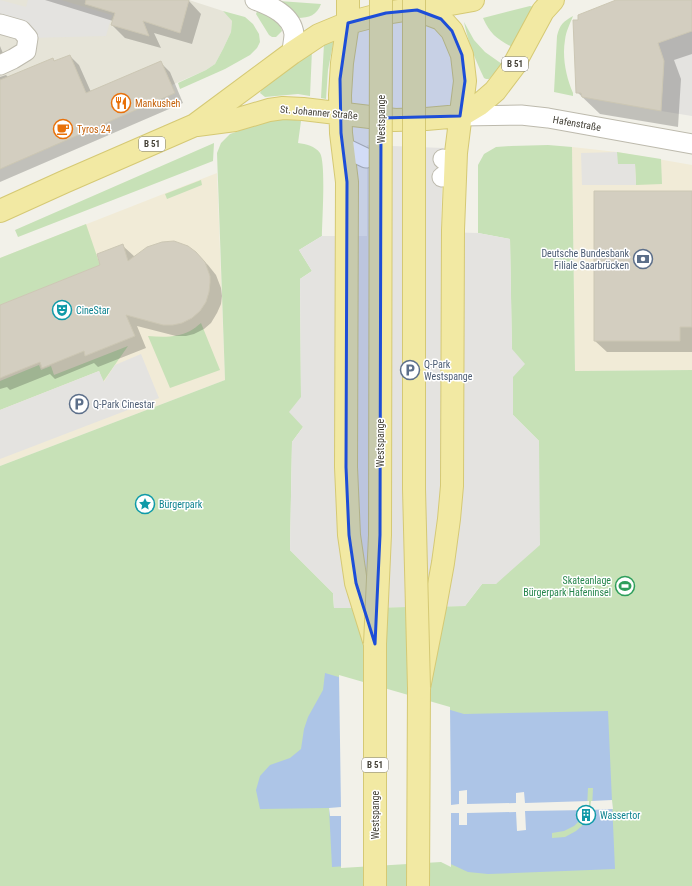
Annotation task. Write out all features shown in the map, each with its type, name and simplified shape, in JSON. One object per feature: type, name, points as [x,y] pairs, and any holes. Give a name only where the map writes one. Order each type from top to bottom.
[{"type":"main road","points":[[348,0],[348,23],[340,79],[340,114],[347,182],[346,467],[349,535],[356,583],[375,644]]},
{"type":"main road","name":"Westspange","points":[[375,886],[375,644],[380,535],[381,0]]},
{"type":"main road","name":"St. Johanner Straße","points":[[0,211],[108,162],[195,125],[292,53],[319,35],[348,23],[386,13],[405,10],[415,5],[473,0]]},
{"type":"main road","name":"St. Johanner Straße","points":[[195,125],[235,120],[269,110],[283,108],[304,109],[395,120],[460,116],[480,104],[495,91],[517,62],[516,61],[543,11],[553,0]]},
{"type":"main road","points":[[418,688],[443,563],[452,486],[453,230],[447,168],[456,153],[465,80],[462,54],[452,32],[441,19],[415,5],[414,489],[418,688],[418,886]]},
{"type":"street","points":[[255,0],[272,7],[286,18],[294,34],[292,53]]},
{"type":"street","points":[[0,24],[21,30],[28,38],[26,51],[0,65]]},
{"type":"street","name":"Hafenstraße","points":[[460,116],[521,115],[548,118],[692,144]]},
{"type":"street","points":[[343,147],[366,158]]},
{"type":"highlighted area","points":[[417,10],[441,19],[452,31],[462,55],[465,81],[460,116],[381,118],[380,535],[375,644],[356,583],[349,535],[346,467],[347,182],[341,133],[340,79],[348,23],[386,13]]},
{"type":"shaded area","points":[[0,0],[189,0],[223,11],[232,21],[231,32],[215,64],[206,70],[172,85],[175,93],[0,169]]},
{"type":"shaded area","points":[[0,0],[26,7],[28,0],[61,0],[112,15],[106,36],[28,38],[0,24]]},
{"type":"shaded area","points":[[692,31],[692,116],[661,111],[664,61],[658,43]]},
{"type":"shaded area","name":"Q-Park Westspange","points":[[367,145],[443,148],[441,232],[478,233],[510,239],[512,349],[525,364],[513,377],[513,415],[539,441],[540,545],[496,584],[482,584],[465,606],[334,608],[333,593],[290,550],[292,442],[303,427],[289,412],[301,397],[300,279],[312,271],[299,250],[322,236],[367,236]]},
{"type":"shaded area","points":[[572,147],[617,152],[692,165],[692,370],[575,371]]},
{"type":"shaded area","points":[[617,152],[618,164],[635,164],[636,185],[582,185],[581,153]]},
{"type":"shaded area","points":[[217,173],[225,380],[0,466],[0,258]]},
{"type":"shaded area","name":"Q-Park Cinestar","points":[[141,354],[159,398],[0,459],[0,410],[99,371],[104,382],[115,365]]},
{"type":"green space","points":[[279,1],[321,4],[317,11],[312,15],[298,18]]},
{"type":"green space","points":[[530,6],[535,7],[512,47],[494,36],[483,18]]},
{"type":"green space","points":[[258,9],[270,15],[279,23],[282,31],[276,37],[269,35],[256,14]]},
{"type":"green space","points":[[223,11],[245,17],[253,24],[259,34],[260,42],[257,48],[250,55],[225,69],[180,89],[178,83],[206,70],[215,64],[231,32],[232,21]]},
{"type":"green space","points":[[573,16],[566,34],[564,60],[573,96],[554,92],[557,36],[562,24]]},
{"type":"green space","points":[[464,22],[474,40],[485,52],[502,64],[489,79],[484,78],[470,43]]},
{"type":"green space","points":[[334,39],[328,70],[326,99],[321,98],[324,44]]},
{"type":"green space","points":[[312,50],[310,96],[298,94],[265,97],[260,93],[262,89]]},
{"type":"green space","name":"Bürgerpark","points":[[284,118],[301,121],[298,143],[313,147],[320,153],[323,168],[322,236],[299,250],[312,271],[300,279],[301,397],[303,427],[292,442],[290,550],[333,593],[334,608],[465,606],[482,584],[496,584],[539,441],[513,415],[510,239],[478,233],[478,165],[484,154],[496,147],[548,145],[572,147],[575,371],[692,370],[692,886],[0,886],[0,466],[225,380],[217,153],[221,143],[230,134],[271,120]]},
{"type":"green space","points":[[214,143],[213,161],[18,237],[15,230]]},
{"type":"green space","points":[[617,152],[661,159],[662,184],[636,185],[635,164],[617,165]]},
{"type":"green space","points":[[201,180],[202,185],[167,199],[165,194]]},
{"type":"green space","points":[[86,224],[100,265],[0,305],[0,258]]},
{"type":"green space","points":[[201,323],[220,370],[170,388],[148,336],[164,337],[180,335]]},
{"type":"green space","points":[[128,346],[103,382],[99,371],[0,410],[0,381],[39,365],[41,370],[51,366],[54,375]]},
{"type":"water","points":[[325,673],[464,714],[608,711],[615,869],[488,874],[468,872],[442,860],[332,867],[329,808],[260,809],[256,790],[260,776],[270,765],[290,758],[301,749],[304,729],[308,717],[323,690]],"holes":[[[588,788],[593,788],[592,809],[585,823],[576,831],[565,837],[552,838],[552,833],[564,831],[574,826],[580,820],[587,808]]]},
{"type":"pier","points":[[339,675],[450,707],[451,805],[459,804],[459,791],[467,790],[467,804],[516,803],[516,793],[524,792],[525,803],[589,801],[589,810],[525,811],[526,830],[517,831],[516,812],[467,813],[467,825],[459,825],[459,813],[451,813],[451,867],[441,862],[341,868],[341,816],[330,816],[329,808],[341,807]]},
{"type":"pier","points":[[612,800],[613,809],[590,810],[591,801]]},
{"type":"building","points":[[86,0],[189,0],[180,33],[143,21],[149,36],[111,25],[115,13],[85,4]]},
{"type":"building","points":[[616,0],[692,0],[692,31],[658,43],[664,61],[661,111],[582,97],[581,93],[576,93],[573,20],[578,20],[578,15]]},
{"type":"building","points":[[70,55],[86,93],[161,61],[175,93],[0,169],[0,80],[53,58],[54,61]]},
{"type":"building","name":"Deutsche Bundesbank Filiale Saarbrücken","points":[[594,191],[692,191],[692,327],[680,327],[680,341],[594,341]]},
{"type":"building","name":"CineStar","points":[[174,241],[188,246],[196,252],[205,262],[210,276],[209,292],[206,302],[200,311],[192,318],[182,323],[163,325],[126,315],[135,336],[85,356],[84,351],[42,368],[40,362],[0,378],[0,305],[100,265],[97,254],[123,244],[128,261],[147,247],[162,242]]},
{"type":"place","name":"Mankusheh","points":[[121,103]]},
{"type":"place","name":"Tyros 24","points":[[63,129]]},
{"type":"place","name":"Deutsche Bundesbank Filiale Saarbrücken","points":[[643,259]]},
{"type":"place","name":"CineStar","points":[[62,310]]},
{"type":"place","name":"Q-Park Westspange","points":[[410,370]]},
{"type":"place","name":"Q-Park Cinestar","points":[[79,404]]},
{"type":"place","name":"Bürgerpark","points":[[145,504]]},
{"type":"place","name":"Skateanlage Bürgerpark Hafeninsel","points":[[625,586]]},
{"type":"place","name":"Wassertor","points":[[586,815]]}]
